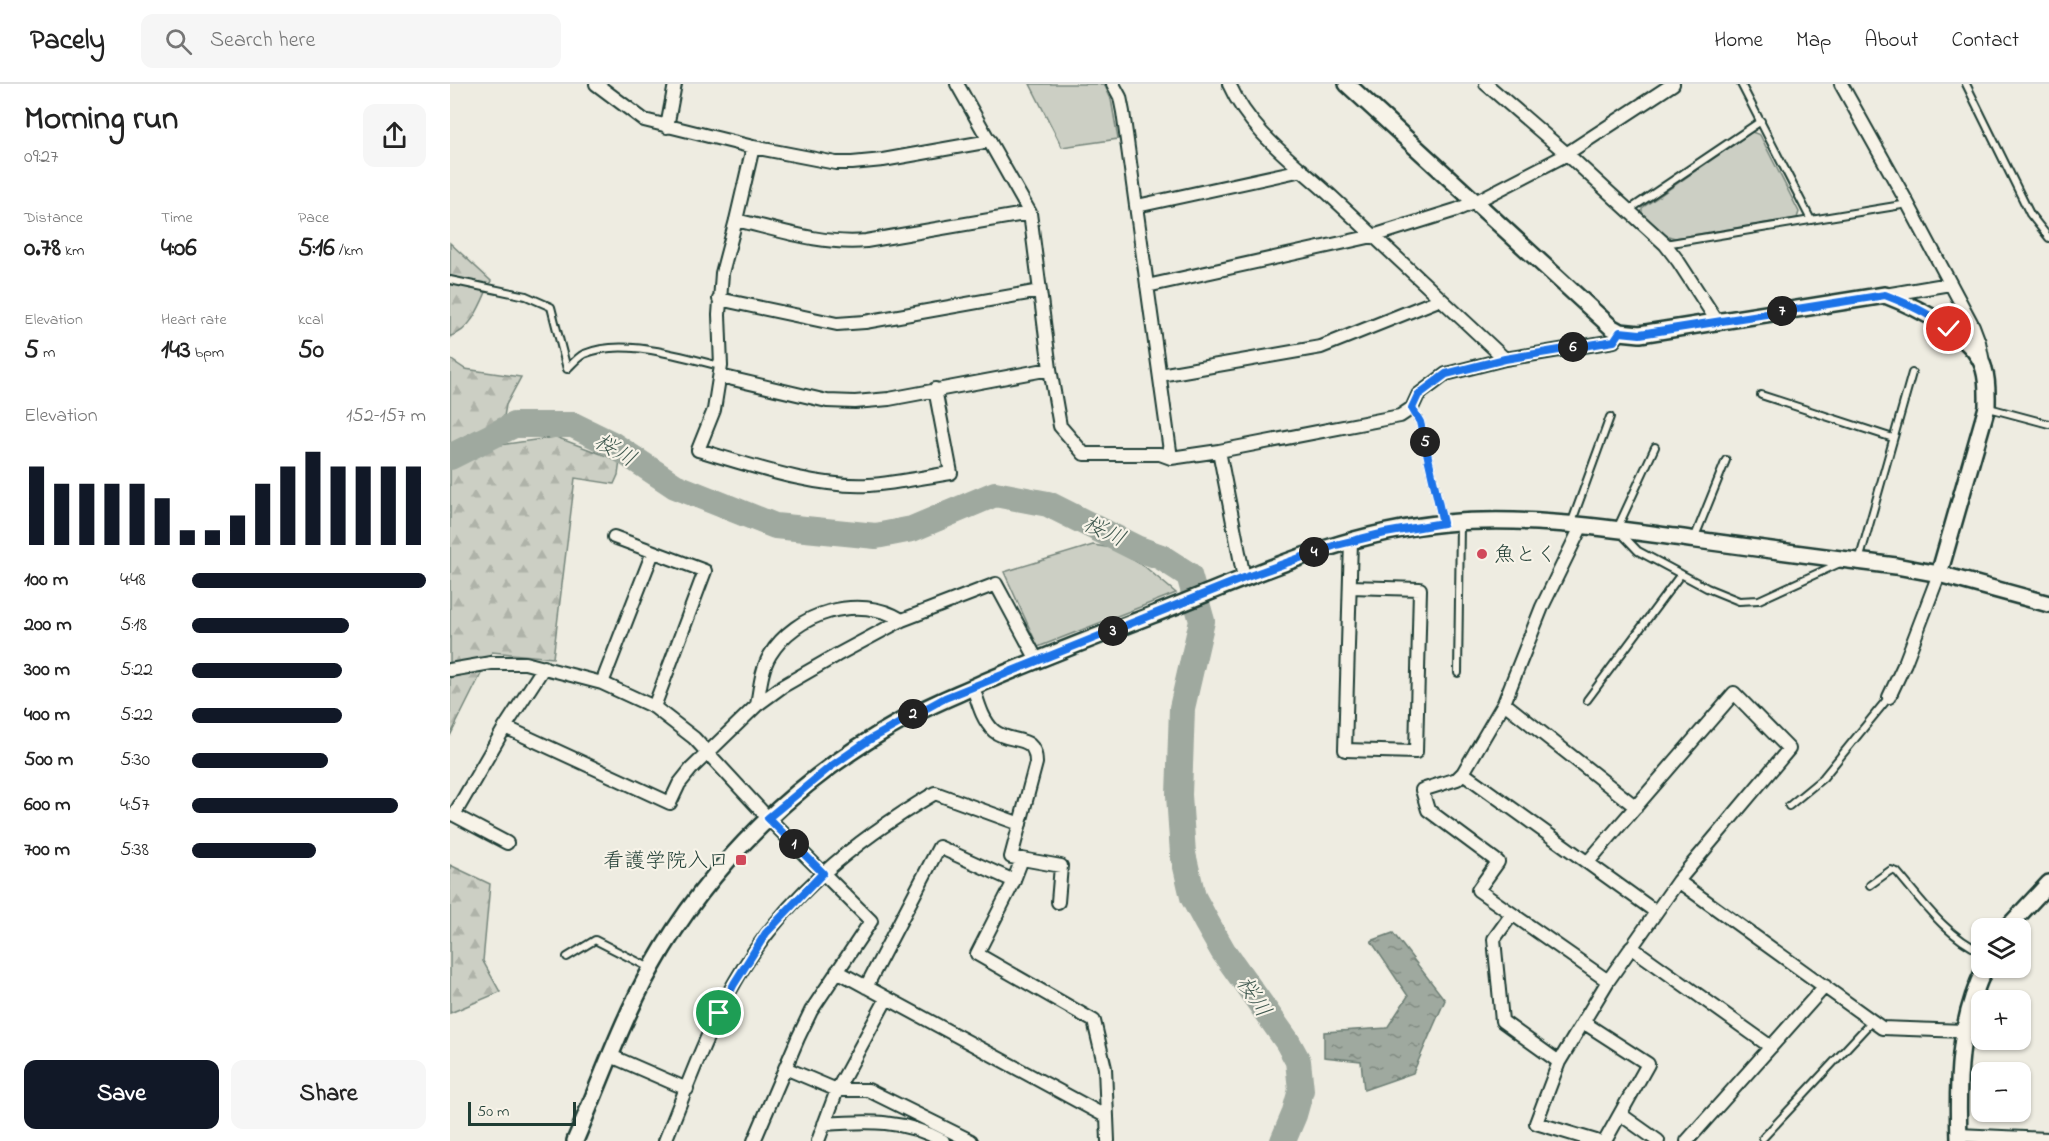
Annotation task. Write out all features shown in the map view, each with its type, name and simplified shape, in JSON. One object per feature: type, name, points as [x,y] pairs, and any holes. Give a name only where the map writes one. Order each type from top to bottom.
[{"type":"street","points":[[596,84],[644,120],[753,147],[836,163],[852,163],[990,141]]},
{"type":"street","points":[[667,127],[675,84]]},
{"type":"street","points":[[957,84],[1030,213],[1050,369],[1060,426],[1084,454],[1160,454],[1171,458],[1400,416],[1412,408],[1418,395],[1446,374],[1505,359],[1614,341],[1620,332]]},
{"type":"street","points":[[1113,84],[1120,97],[1123,112],[1171,458]]},
{"type":"street","points":[[1228,84],[1251,123],[1267,139],[1505,359]]},
{"type":"street","points":[[1347,84],[1611,327],[1620,332],[1640,334],[1950,284]]},
{"type":"street","points":[[1486,84],[1665,244],[1717,321]]},
{"type":"street","points":[[1148,286],[1373,236],[1475,202],[1567,154],[1673,84]]},
{"type":"street","points":[[1841,84],[1973,326],[1979,342],[1988,390],[1987,407],[1939,574],[1905,663],[1889,697]]},
{"type":"street","points":[[753,147],[722,273],[719,298],[720,371],[714,410],[698,450],[761,469],[832,483],[868,485],[951,473],[935,389]]},
{"type":"street","points":[[1137,206],[1302,170]]},
{"type":"street","points":[[736,220],[825,241],[845,243],[866,242],[1030,213]]},
{"type":"street","points":[[719,298],[837,324],[865,322],[1040,291]]},
{"type":"street","points":[[1885,295],[1936,318],[1968,344],[1984,368]]},
{"type":"street","points":[[1160,375],[1321,347],[1441,299]]},
{"type":"street","points":[[720,371],[827,401],[855,402],[890,399],[1050,369]]},
{"type":"street","points":[[1219,451],[1244,578]]},
{"type":"street","points":[[575,1141],[651,969],[708,883],[734,852],[768,818],[830,767],[869,740],[915,714],[1037,660],[1244,578],[1351,541],[1443,523],[1509,521],[1577,525],[1939,574],[2049,604]]},
{"type":"street","points":[[1577,525],[1504,703],[1463,773],[1457,779],[1422,790],[1428,810],[1498,862],[1478,890],[1608,981]]},
{"type":"street","points":[[614,537],[705,571],[654,707]]},
{"type":"street","points":[[1350,587],[1420,589],[1416,752],[1345,750],[1351,541]]},
{"type":"street","points":[[602,683],[653,552]]},
{"type":"street","points":[[505,727],[670,803],[679,784],[707,753],[757,705],[828,660],[902,620],[996,584],[1037,660]]},
{"type":"street","points":[[757,705],[762,676],[770,656],[787,634],[803,624],[834,610],[858,607],[891,613],[902,620]]},
{"type":"street","points":[[450,669],[491,663],[525,663],[602,683],[654,707],[694,738],[768,818],[871,921],[811,1011],[754,1141]]},
{"type":"street","points":[[507,843],[454,815],[505,727],[544,667]]},
{"type":"street","points":[[973,687],[983,718],[994,731],[1026,742],[1032,746],[1036,754],[1036,763],[1011,857],[1061,866],[1058,902]]},
{"type":"street","points":[[1588,862],[1734,693],[1789,749],[1678,881],[1608,981],[1559,1062],[1536,1123],[1596,1141]]},
{"type":"street","points":[[1504,703],[1636,807]]},
{"type":"street","points":[[1463,773],[1656,912]]},
{"type":"street","points":[[665,1141],[719,1013],[747,960],[785,911],[823,873],[865,837],[935,793],[1020,824]]},
{"type":"street","points":[[866,987],[939,847],[1014,881]]},
{"type":"street","points":[[1022,859],[1014,881],[977,954],[1094,1021],[1106,1068],[1108,1141]]},
{"type":"street","points":[[1678,881],[1882,1028],[1964,1031]]},
{"type":"street","points":[[2016,918],[2049,883]]},
{"type":"street","points":[[1512,914],[1494,939],[1502,1021],[1559,1062]]},
{"type":"street","points":[[1631,947],[1771,1047]]},
{"type":"street","points":[[837,971],[1107,1117]]},
{"type":"street","points":[[1981,978],[1970,1003],[1964,1031],[1959,1067],[1958,1138],[2049,1139]]},
{"type":"street","points":[[1687,1141],[1825,986]]},
{"type":"street","points":[[818,1141],[837,1090],[887,998]]},
{"type":"street","points":[[1583,1022],[1648,1064],[1605,1141]]},
{"type":"street","points":[[611,1056],[687,1089]]},
{"type":"street","points":[[785,1068],[837,1090],[868,1089],[971,1141]]},
{"type":"street","points":[[1620,1114],[1658,1141]]},
{"type":"street","points":[[824,1124],[888,1122],[912,1128],[943,1141]]},
{"type":"lane","points":[[1741,84],[1811,220]]},
{"type":"lane","points":[[1966,84],[2030,214],[2049,238]]},
{"type":"lane","points":[[1629,210],[1761,121]]},
{"type":"lane","points":[[1665,244],[1908,204]]},
{"type":"lane","points":[[450,280],[526,296],[551,307],[567,369],[582,354],[605,348],[636,348],[720,371]]},
{"type":"lane","points":[[1655,447],[1617,530],[1638,551],[1707,588],[1739,601],[1759,600],[1853,561],[1912,374]]},
{"type":"lane","points":[[1761,395],[1893,438]]},
{"type":"lane","points":[[1987,407],[2049,424]]},
{"type":"lane","points":[[1412,408],[1420,422],[1443,523]]},
{"type":"lane","points":[[1577,525],[1610,417]]},
{"type":"lane","points":[[1694,540],[1726,460]]},
{"type":"lane","points":[[1458,673],[1460,522]]},
{"type":"lane","points":[[1587,700],[1681,574]]},
{"type":"lane","points":[[1789,806],[1823,778],[1889,697]]},
{"type":"lane","points":[[1870,885],[1891,870],[1897,872],[1939,921],[1971,945]]},
{"type":"lane","points":[[567,957],[595,940],[651,969]]},
{"type":"lane","points":[[1763,1138],[1872,1021]]},
{"type":"green space","points":[[1030,84],[1104,84],[1111,99],[1118,139],[1062,147]]},
{"type":"green space","points":[[1752,132],[1760,135],[1799,212],[1797,218],[1675,238],[1665,235],[1642,215],[1642,208]]},
{"type":"green space","points":[[450,243],[491,281],[471,321],[450,339]]},
{"type":"green space","points":[[450,359],[465,369],[521,377],[506,405],[499,445],[556,437],[620,461],[614,484],[575,478],[553,658],[492,652],[450,736]]},
{"type":"green space","points":[[1093,545],[1112,548],[1144,566],[1176,593],[1038,647],[1004,572]]},
{"type":"green space","points":[[450,865],[490,884],[483,961],[500,992],[450,1013]]},
{"type":"water","points":[[1393,933],[1445,1000],[1413,1073],[1364,1090],[1361,1061],[1324,1057],[1324,1032],[1387,1028],[1408,996],[1371,941]]},
{"type":"waterway","name":"桜川","points":[[450,457],[514,425],[573,425],[612,444],[675,486],[775,526],[876,536],[912,529],[995,494],[1048,504],[1136,548],[1161,557],[1189,575],[1202,621],[1182,708],[1179,795],[1183,854],[1193,897],[1207,923],[1223,951],[1287,1041],[1298,1061],[1301,1090],[1283,1141]]},
{"type":"place","name":"魚とく","points":[[1482,554]]},
{"type":"place","name":"看護学院入口","points":[[741,860]]},
{"type":"route","points":[[719,1013],[747,960],[766,933],[823,873],[768,818],[830,767],[869,740],[945,698],[1244,578],[1336,545],[1359,538],[1443,523],[1420,422],[1412,408],[1418,395],[1446,374],[1505,359],[1614,341],[1620,332],[1640,334],[1885,295],[1936,318],[1949,329]]}]
